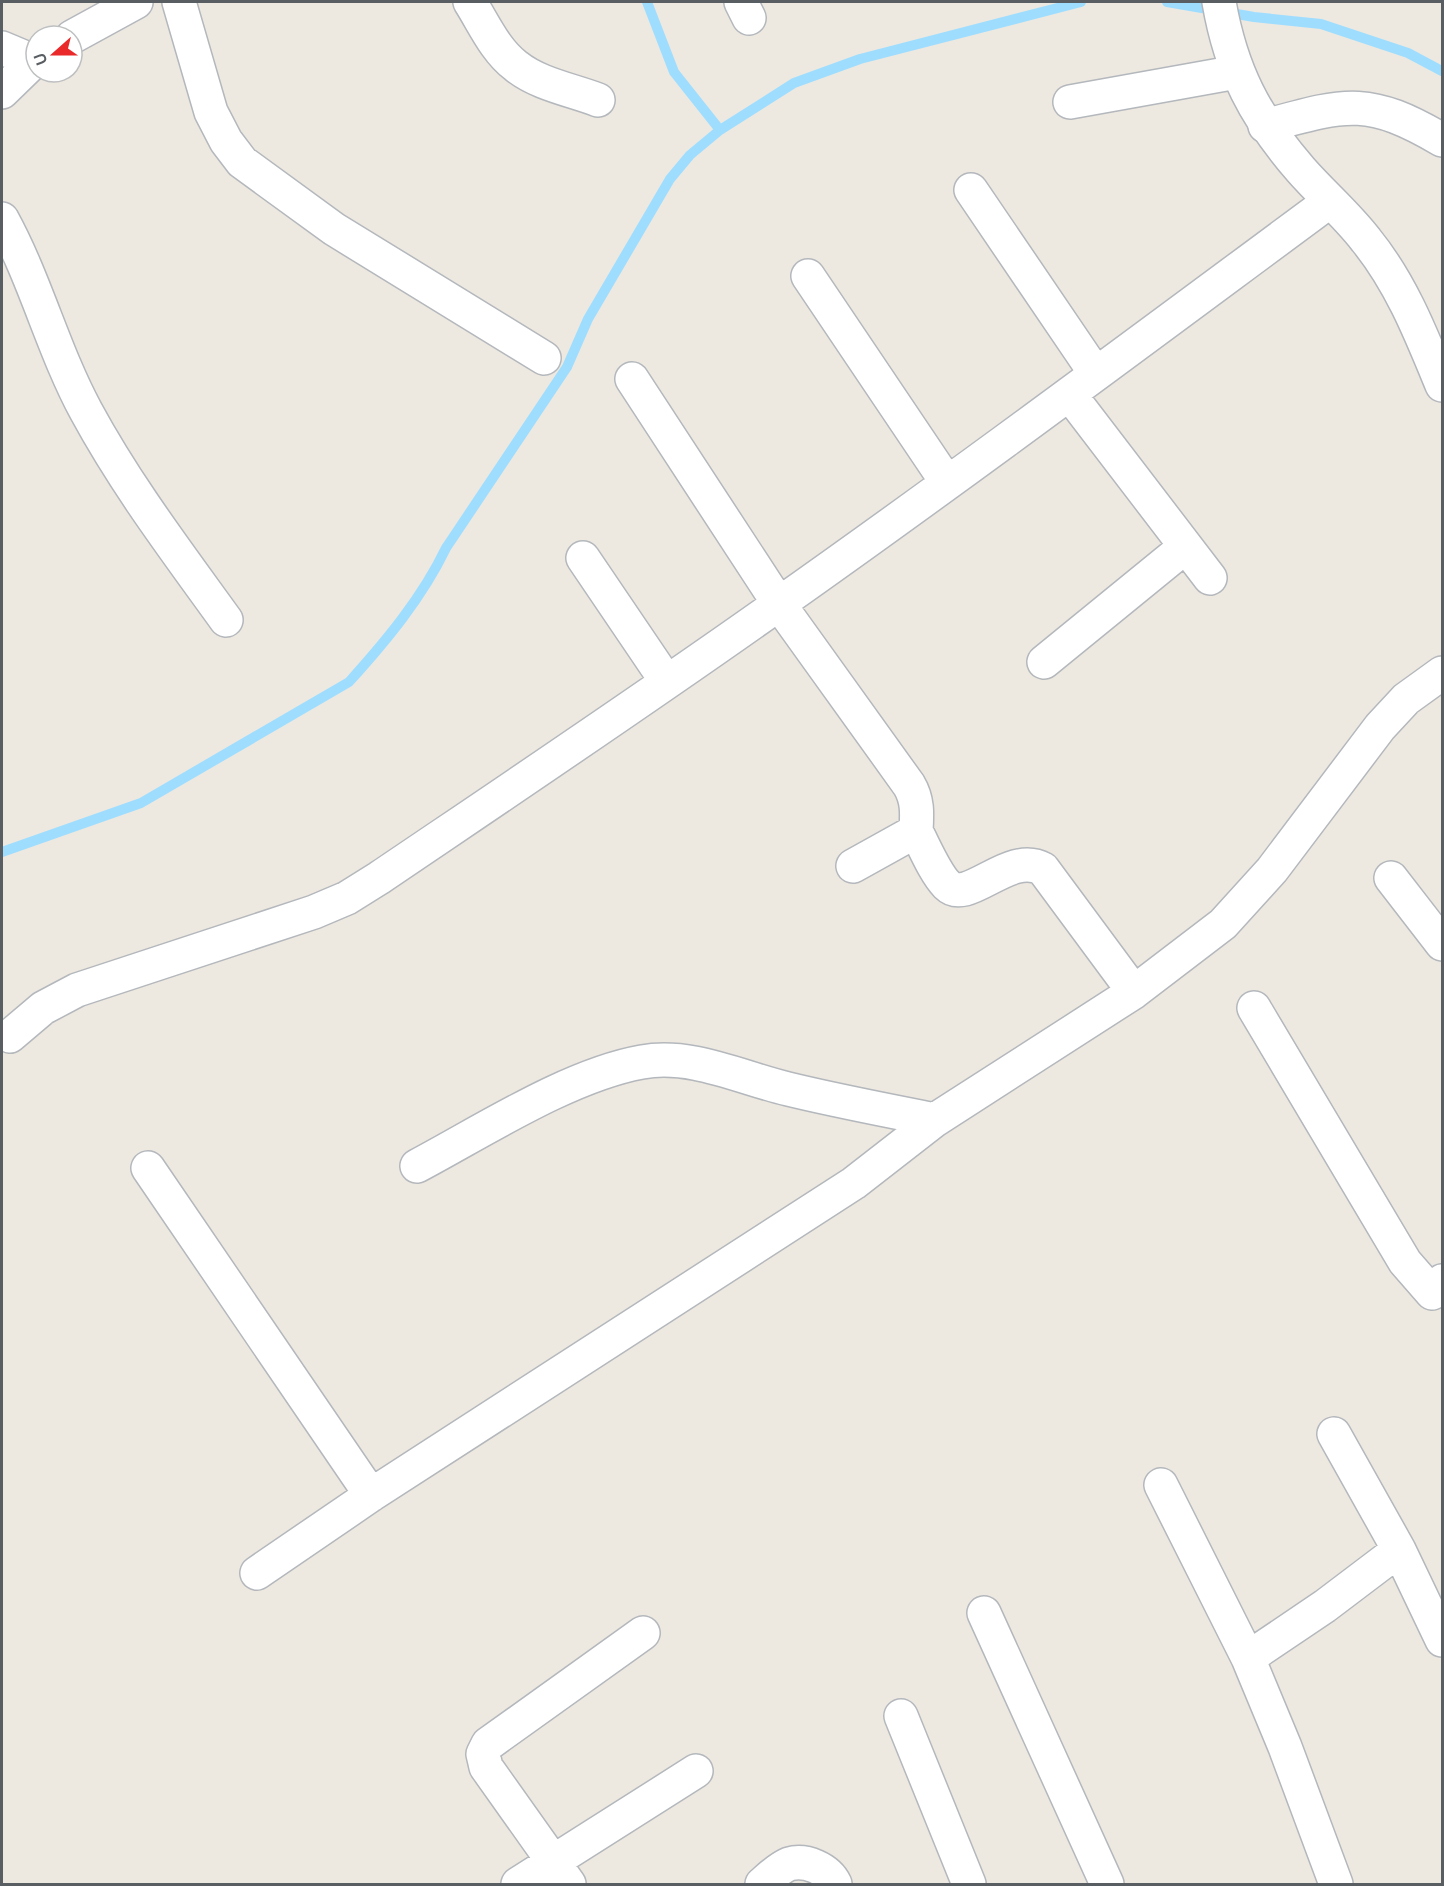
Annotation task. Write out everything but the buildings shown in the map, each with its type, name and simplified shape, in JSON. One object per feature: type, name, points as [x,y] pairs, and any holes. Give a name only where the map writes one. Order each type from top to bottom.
[{"type":"street","points":[[84,30],[136,2]]},
{"type":"street","points":[[179,2],[211,111],[226,141],[242,162],[334,229],[544,358]]},
{"type":"street","points":[[470,2],[493,40],[517,67],[534,77],[598,100]]},
{"type":"street","points":[[1219,2],[1237,72],[1265,126],[1366,240],[1396,283],[1443,385]]},
{"type":"street","points":[[2,48],[24,56]]},
{"type":"street","points":[[2,92],[24,71]]},
{"type":"street","points":[[1070,102],[1237,72]]},
{"type":"street","points":[[1265,126],[1334,108],[1364,107],[1417,125],[1443,140]]},
{"type":"street","points":[[971,190],[1096,374]]},
{"type":"street","points":[[9,1036],[43,1008],[77,990],[314,912],[347,898],[779,604],[946,481],[1071,394],[1330,201]]},
{"type":"street","points":[[2,219],[40,300],[85,410],[130,487],[226,620]]},
{"type":"street","points":[[808,276],[946,481]]},
{"type":"street","points":[[632,379],[779,604],[909,784],[915,795],[917,806],[916,831],[947,885],[958,890],[970,888],[1018,865],[1032,863],[1043,869],[1134,992]]},
{"type":"street","points":[[1071,394],[1210,578]]},
{"type":"street","points":[[1044,662],[1185,547]]},
{"type":"street","points":[[583,558],[667,682]]},
{"type":"street","points":[[257,1573],[371,1495],[854,1183],[935,1120],[1134,992],[1223,924],[1272,870],[1380,727],[1406,699],[1443,673]]},
{"type":"street","points":[[853,866],[916,831]]},
{"type":"street","points":[[1391,878],[1443,944]]},
{"type":"street","points":[[1254,1008],[1405,1262],[1437,1287]]},
{"type":"street","points":[[417,1166],[582,1080],[643,1062],[678,1061],[734,1073],[786,1089],[935,1120]]},
{"type":"street","points":[[148,1168],[371,1495]]},
{"type":"street","points":[[1334,1434],[1399,1550],[1443,1640]]},
{"type":"street","points":[[1161,1485],[1248,1658],[1285,1747],[1336,1884]]},
{"type":"street","points":[[1248,1658],[1325,1606],[1399,1550]]},
{"type":"street","points":[[984,1612],[1107,1884]]},
{"type":"street","points":[[561,1874],[486,1767],[483,1754],[485,1748],[643,1633]]},
{"type":"street","points":[[901,1716],[969,1884]]},
{"type":"street","points":[[518,1884],[561,1874],[696,1771]]},
{"type":"street","points":[[762,1884],[789,1864],[801,1863],[819,1868],[832,1878],[835,1884]]},
{"type":"waterway","points":[[647,2],[674,72],[720,130]]},
{"type":"waterway","points":[[2,852],[141,803],[349,682],[415,602],[446,548],[567,367],[588,319],[670,179],[690,155],[720,130],[794,83],[860,59],[1081,2]]},
{"type":"waterway","points":[[1167,2],[1254,17],[1321,24],[1408,53],[1442,71]]}]
